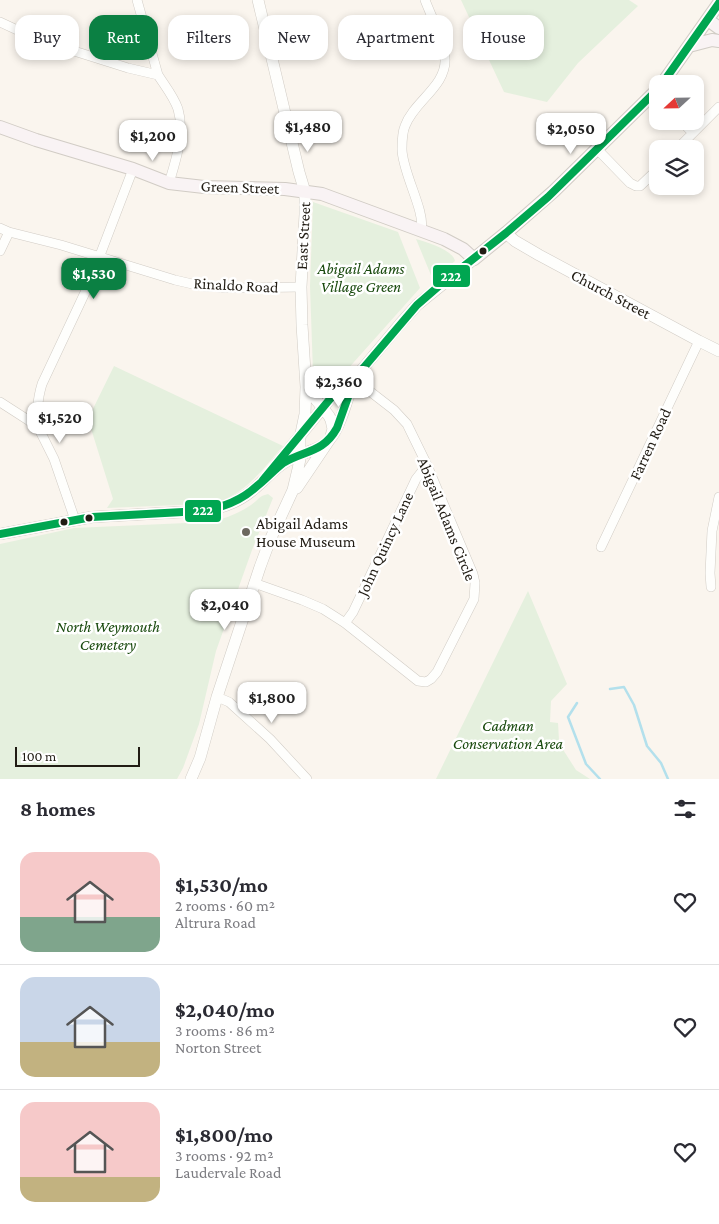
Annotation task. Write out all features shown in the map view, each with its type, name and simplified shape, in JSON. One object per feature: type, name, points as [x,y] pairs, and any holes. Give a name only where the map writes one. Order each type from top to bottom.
[{"type":"main road","points":[[669,75],[719,2]]},
{"type":"main road","points":[[709,18],[719,28]]},
{"type":"main road","points":[[690,46],[712,40],[719,41]]},
{"type":"main road","points":[[474,259],[554,191],[649,101]]},
{"type":"main road","name":"Green Street","points":[[0,127],[36,140],[133,169],[169,183],[204,187],[285,189],[322,194],[421,230],[466,250],[474,259]]},
{"type":"street","points":[[137,0],[158,75],[172,96],[178,110],[180,125],[178,154],[169,183]]},
{"type":"street","name":"East Street","points":[[258,0],[304,192],[305,214],[301,288],[306,387],[305,414],[297,477],[290,497]]},
{"type":"street","points":[[421,230],[421,216],[403,158],[403,134],[405,125],[418,104],[441,77],[444,71],[445,56],[425,0]]},
{"type":"street","points":[[0,22],[28,35],[128,68],[158,75]]},
{"type":"street","points":[[686,140],[719,107]]},
{"type":"street","points":[[690,130],[693,133]]},
{"type":"street","points":[[598,149],[630,183],[640,186],[649,178]]},
{"type":"street","points":[[75,520],[54,459],[39,429],[38,398],[42,384],[89,284],[133,169]]},
{"type":"street","name":"Rinaldo Road","points":[[0,228],[175,280],[202,286],[301,288]]},
{"type":"street","points":[[0,251],[9,232]]},
{"type":"street","name":"Church Street","points":[[506,233],[522,246],[719,351]]},
{"type":"street","points":[[0,534],[114,515],[212,509],[240,499],[263,480],[322,408],[338,390],[354,379],[417,305],[474,259]]},
{"type":"street","name":"Farren Road","points":[[601,548],[698,341]]},
{"type":"street","points":[[191,779],[200,758],[217,697],[270,540],[290,497],[330,439],[339,422],[354,379]]},
{"type":"street","name":"Abigail Adams Circle","points":[[254,583],[323,608],[345,623],[418,681],[426,682],[437,672],[474,599],[475,584],[473,574],[407,424],[393,409],[354,379]]},
{"type":"street","points":[[263,480],[283,464],[300,454],[319,448],[330,439],[333,429],[328,416],[306,387]]},
{"type":"street","points":[[0,402],[39,429]]},
{"type":"street","name":"John Quincy Lane","points":[[345,623],[353,612],[416,479],[427,466]]},
{"type":"street","points":[[711,587],[712,531],[719,497]]},
{"type":"street","points":[[217,697],[226,700],[270,739],[307,779]]},
{"type":"green space","points":[[461,0],[629,0],[638,6],[578,63],[547,102],[504,92],[489,60],[544,60],[544,15],[468,15]]},
{"type":"green space","name":"Abigail Adams Village Green","points":[[313,202],[398,232],[420,288],[329,390],[325,392],[319,389],[313,373],[310,286]]},
{"type":"green space","name":"Abigail Adams Village Green","points":[[416,239],[445,250],[455,261],[433,280]]},
{"type":"green space","points":[[114,366],[283,446],[246,486],[237,493],[218,502],[107,508],[113,499],[88,419]]},
{"type":"green space","name":"North Weymouth Cemetery","points":[[268,494],[273,498],[252,550],[216,651],[199,724],[177,779],[0,779],[0,544],[74,528],[209,522],[236,514],[260,497]]},
{"type":"green space","name":"Cadman Conservation Area","points":[[528,591],[567,684],[551,701],[550,722],[558,723],[559,740],[562,748],[576,770],[590,779],[436,779]]},
{"type":"waterway","points":[[610,689],[624,687],[634,705],[647,746],[661,763],[668,779]]},
{"type":"waterway","points":[[577,703],[568,717],[586,764],[600,779]]},
{"type":"transit line","name":"222","points":[[668,75],[719,3]]},
{"type":"transit line","name":"222","points":[[263,480],[330,399],[338,390],[354,379],[417,305],[548,197],[649,98]]},
{"type":"transit line","name":"222","points":[[0,534],[92,517],[201,511],[231,503],[251,491],[283,463],[320,447],[326,442],[337,428],[352,386]]},
{"type":"place","name":"Abigail Adams House Museum","points":[[246,532]]}]
